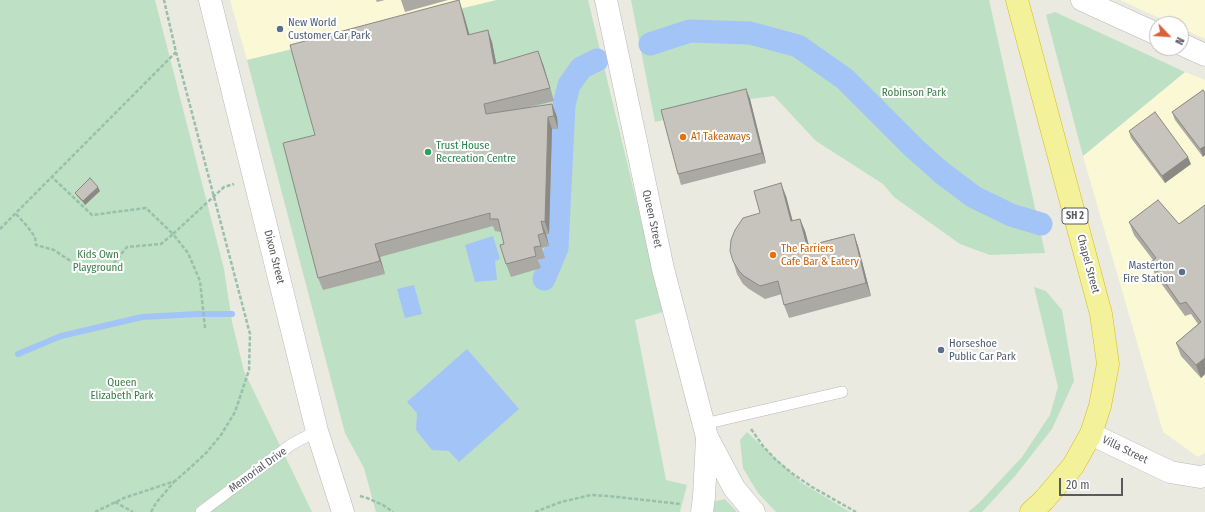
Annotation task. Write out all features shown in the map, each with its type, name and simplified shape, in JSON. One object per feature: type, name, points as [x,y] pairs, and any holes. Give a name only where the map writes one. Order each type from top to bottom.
[{"type":"highway","name":"Chapel Street","points":[[1017,0],[1101,314],[1108,364],[1100,406],[1091,434],[1073,466],[1044,500],[1031,512]]},
{"type":"street","name":"Dixon Street","points":[[210,0],[317,431],[343,512]]},
{"type":"street","name":"Queen Street","points":[[606,0],[663,269],[705,431],[734,488],[754,512]]},
{"type":"street","points":[[1082,0],[1149,30]]},
{"type":"street","points":[[1189,48],[1205,55]]},
{"type":"street","name":"Queen Street","points":[[694,508],[704,497],[705,431]]},
{"type":"street","name":"Villa Street","points":[[1091,434],[1170,472],[1200,477],[1205,476]]},
{"type":"lane","points":[[705,431],[842,392]]},
{"type":"lane","name":"Memorial Drive","points":[[201,512],[292,444],[317,431]]},
{"type":"path","points":[[151,512],[175,481],[207,452],[221,435],[235,412],[250,370],[250,334],[176,52],[164,0]]},
{"type":"path","points":[[0,229],[176,52]]},
{"type":"path","points":[[52,177],[92,215],[146,208],[173,234],[188,253],[200,281],[205,328]]},
{"type":"path","points":[[16,214],[35,237],[36,246],[54,250],[87,272],[109,269],[127,247],[161,244],[224,187],[237,184]]},
{"type":"path","points":[[746,424],[776,460],[793,474],[812,487],[856,512]]},
{"type":"path","points":[[95,512],[124,498],[175,481]]},
{"type":"path","points":[[336,491],[367,498],[383,505],[393,512]]},
{"type":"path","points":[[535,512],[561,502],[591,495],[694,508]]},
{"type":"path","points":[[114,502],[133,512]]},
{"type":"shaded area","points":[[230,0],[497,0],[247,60]]},
{"type":"shaded area","points":[[1120,0],[1205,0],[1205,39],[1189,32],[1189,16],[1155,16]]},
{"type":"shaded area","points":[[1185,72],[1205,80],[1205,453],[1198,457],[1163,432],[1083,156]]},
{"type":"green space","name":"Queen Elizabeth Park","points":[[0,0],[155,0],[224,269],[232,322],[244,371],[312,512],[0,512]]},
{"type":"green space","points":[[497,0],[588,0],[663,312],[635,320],[666,480],[687,485],[680,512],[376,512],[364,468],[345,433],[247,60]]},
{"type":"green space","name":"Robinson Park","points":[[631,0],[989,0],[1045,253],[990,255],[960,244],[894,197],[883,184],[816,141],[774,96],[750,99],[655,122]]},
{"type":"green space","points":[[1055,12],[1185,72],[1083,156],[1046,15]]},
{"type":"green space","points":[[1034,287],[1046,291],[1062,310],[1074,381],[1052,429],[1015,476],[982,512],[968,512],[979,503],[1022,457],[1050,415],[1058,387]]},
{"type":"green space","points":[[747,432],[802,483],[850,512],[776,512],[758,493],[743,468],[740,440]]},
{"type":"green space","points":[[725,499],[737,512],[712,512],[711,502]]},
{"type":"water","points":[[493,236],[500,259],[495,261],[497,280],[475,282],[465,245]]},
{"type":"water","points":[[414,285],[422,314],[405,318],[397,289]]},
{"type":"water","points":[[467,349],[519,409],[459,462],[449,451],[432,450],[416,430],[417,413],[407,402]]},
{"type":"building","name":"Trust House Recreation Centre","points":[[459,0],[468,35],[488,30],[494,64],[538,51],[550,88],[484,104],[486,114],[552,104],[554,116],[548,117],[545,222],[541,221],[544,233],[538,235],[541,246],[534,247],[536,256],[506,264],[500,245],[504,244],[498,219],[490,219],[490,213],[375,244],[380,261],[318,278],[283,143],[315,135],[290,45]]},
{"type":"building","points":[[746,89],[762,153],[678,174],[661,110]]},
{"type":"building","points":[[1203,90],[1205,93],[1205,146],[1200,149],[1172,112]]},
{"type":"building","points":[[1155,112],[1188,157],[1162,176],[1129,131]]},
{"type":"building","points":[[90,178],[98,187],[83,201],[75,193]]},
{"type":"building","name":"The Farriers Cafe Bar & Eatery","points":[[781,183],[791,221],[800,219],[807,246],[854,234],[866,283],[784,305],[778,281],[760,286],[739,271],[733,261],[730,251],[731,240],[735,230],[743,218],[760,213],[754,191]]},
{"type":"building","name":"Masterton Fire Station","points":[[1158,200],[1179,224],[1205,205],[1205,358],[1196,365],[1176,343],[1201,322],[1186,302],[1180,304],[1151,262],[1156,258],[1129,222]]},
{"type":"waterway","points":[[650,44],[690,31],[750,33],[798,46],[845,79],[915,149],[942,173],[974,197],[1011,215],[1041,224]]},
{"type":"waterway","points":[[544,279],[557,248],[564,105],[569,85],[581,68],[597,60]]},
{"type":"waterway","points":[[18,354],[61,336],[142,317],[232,314]]},
{"type":"place","name":"New World Customer Car Park","points":[[280,29]]},
{"type":"place","name":"A1 Takeaways","points":[[683,137]]},
{"type":"place","name":"Trust House Recreation Centre","points":[[428,152]]},
{"type":"place","name":"The Farriers Cafe Bar & Eatery","points":[[773,255]]},
{"type":"place","name":"Masterton Fire Station","points":[[1182,272]]},
{"type":"place","name":"Horseshoe Public Car Park","points":[[941,350]]},
{"type":"park label","name":"Kids Own Playground","points":[[98,261]]}]
